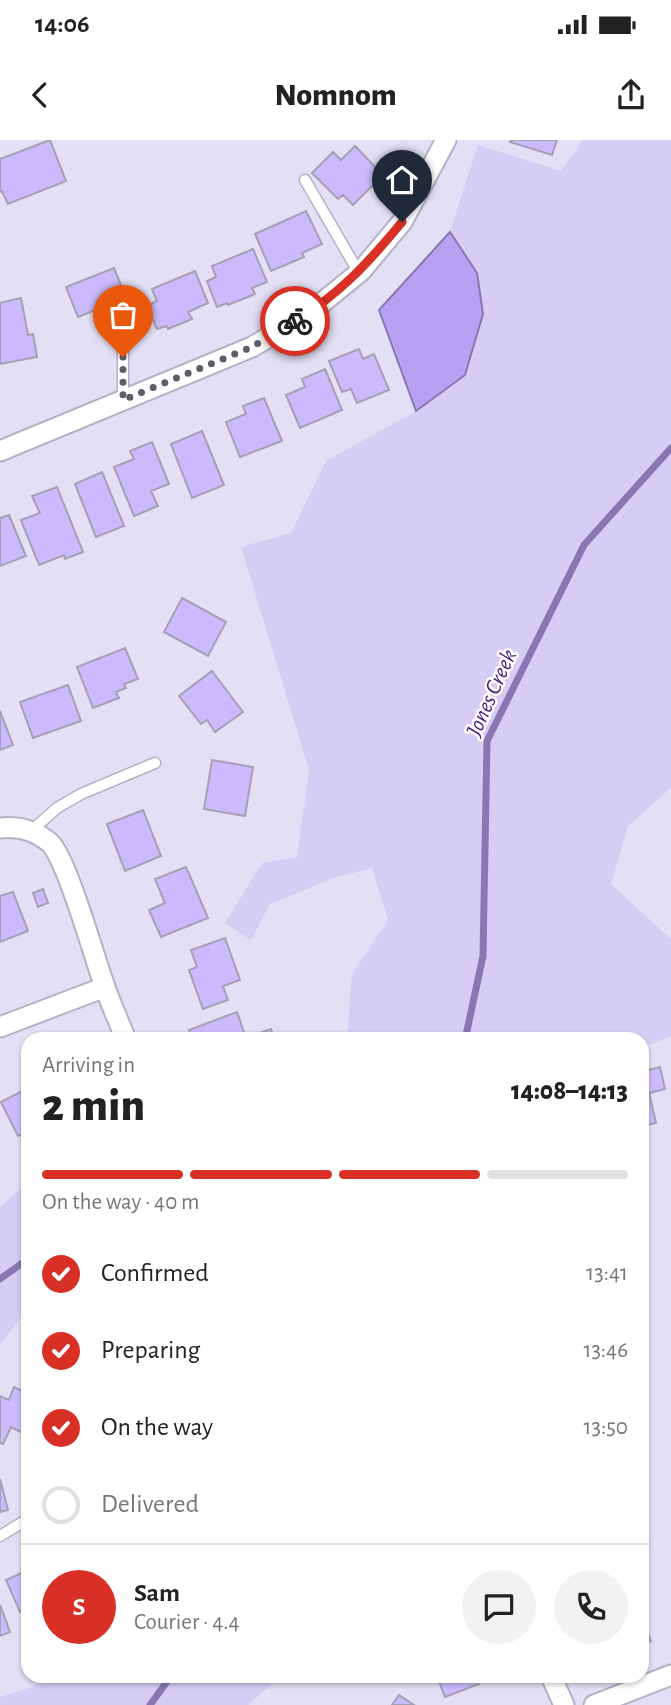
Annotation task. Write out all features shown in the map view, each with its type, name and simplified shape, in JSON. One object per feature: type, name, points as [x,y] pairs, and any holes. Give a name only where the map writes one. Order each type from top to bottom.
[{"type":"street","points":[[0,451],[252,347],[312,311],[359,273],[402,222],[444,145]]},
{"type":"street","points":[[0,828],[16,826],[31,831],[52,845],[67,876],[123,1032]]},
{"type":"street","points":[[0,1027],[105,987]]},
{"type":"street","points":[[594,1705],[671,1675]]},
{"type":"street","points":[[554,1683],[564,1705]]},
{"type":"lane","points":[[305,180],[359,273]]},
{"type":"lane","points":[[123,314],[123,400]]},
{"type":"lane","points":[[31,831],[57,808],[81,794],[155,764]]},
{"type":"lane","points":[[0,1536],[21,1523]]},
{"type":"shaded area","points":[[583,140],[671,140],[671,788],[628,826],[611,884],[671,939],[671,1036],[649,1045],[649,1032],[348,1032],[352,974],[388,920],[372,868],[334,878],[270,904],[251,940],[225,923],[262,863],[297,857],[309,770],[241,547],[291,533],[326,461],[416,411],[465,375],[477,273],[450,231],[478,145],[561,171]]},
{"type":"shaded area","points":[[450,232],[477,273],[483,314],[465,375],[416,411],[379,310]]},
{"type":"shaded area","points":[[21,1188],[21,1317],[0,1344],[0,1207]]},
{"type":"shaded area","points":[[40,1683],[274,1683],[248,1705],[0,1705],[0,1697]]},
{"type":"building","points":[[50,140],[66,181],[8,204],[2,191],[0,192],[0,159]]},
{"type":"building","points":[[557,140],[552,155],[510,142]]},
{"type":"building","points":[[355,146],[383,175],[353,205],[343,195],[338,199],[312,173],[333,152],[341,160]]},
{"type":"building","points":[[306,211],[322,244],[302,253],[304,257],[271,271],[255,234]]},
{"type":"building","points":[[253,249],[267,282],[252,288],[255,294],[217,307],[207,281],[216,277],[212,266]]},
{"type":"building","points":[[114,268],[129,305],[106,315],[103,307],[78,317],[66,287]]},
{"type":"building","points":[[195,271],[208,303],[188,312],[192,319],[168,329],[167,326],[157,329],[147,306],[157,301],[152,289]]},
{"type":"building","points":[[21,298],[28,335],[33,334],[37,357],[0,364],[0,303]]},
{"type":"building","points":[[359,349],[363,359],[374,354],[389,390],[357,403],[351,389],[342,392],[329,361]]},
{"type":"building","points":[[325,369],[342,410],[300,428],[286,395],[305,387],[302,379]]},
{"type":"building","points":[[264,398],[282,441],[240,457],[226,422],[246,414],[243,406]]},
{"type":"building","points":[[202,431],[224,485],[192,498],[171,444]]},
{"type":"building","points":[[152,442],[169,484],[151,491],[158,506],[134,516],[114,467],[134,459],[130,451]]},
{"type":"building","points":[[102,472],[124,526],[96,537],[75,484]]},
{"type":"building","points":[[57,487],[83,552],[65,559],[64,555],[39,565],[21,520],[40,513],[32,496]]},
{"type":"building","points":[[9,515],[26,556],[0,566],[0,518]]},
{"type":"building","points":[[182,598],[226,622],[208,656],[164,632]]},
{"type":"building","points":[[125,648],[138,679],[124,684],[126,688],[116,692],[119,698],[93,708],[77,667]]},
{"type":"building","points":[[212,671],[243,712],[215,732],[207,720],[201,724],[179,696]]},
{"type":"building","points":[[68,685],[81,721],[33,738],[20,702]]},
{"type":"building","points":[[0,711],[13,745],[0,750]]},
{"type":"building","points":[[212,760],[253,767],[245,816],[204,809]]},
{"type":"building","points":[[143,810],[161,856],[125,871],[107,824]]},
{"type":"building","points":[[186,867],[208,918],[161,937],[149,910],[165,903],[155,879]]},
{"type":"building","points":[[43,889],[48,903],[38,907],[33,893]]},
{"type":"building","points":[[13,892],[28,931],[0,942],[0,896]]},
{"type":"building","points":[[225,938],[240,980],[223,986],[228,1000],[203,1009],[189,970],[197,967],[191,950]]},
{"type":"building","points":[[237,1012],[244,1032],[190,1032],[189,1030]]},
{"type":"building","points":[[660,1067],[665,1089],[649,1093],[649,1070]]},
{"type":"building","points":[[21,1092],[21,1134],[18,1136],[1,1102]]},
{"type":"building","points":[[649,1093],[656,1123],[649,1124]]},
{"type":"building","points":[[14,1387],[21,1390],[21,1432],[11,1427],[3,1444],[0,1443],[0,1396],[9,1400]]},
{"type":"building","points":[[0,1479],[8,1510],[0,1512]]},
{"type":"building","points":[[21,1573],[20,1612],[6,1580]]},
{"type":"building","points":[[0,1605],[10,1632],[0,1636]]},
{"type":"building","points":[[440,1683],[479,1683],[479,1684],[445,1697]]},
{"type":"building","points":[[399,1695],[414,1705],[392,1705]]},
{"type":"waterway","name":"Jones Creek","points":[[467,1032],[483,956],[487,741],[584,545],[671,448]]},
{"type":"waterway","points":[[0,1279],[21,1264]]},
{"type":"waterway","name":"Jones Creek","points":[[150,1705],[166,1683]]},
{"type":"way so far","points":[[123,357],[123,400],[252,347],[295,321]]},
{"type":"route","points":[[295,321],[312,311],[361,271],[402,222]]}]
